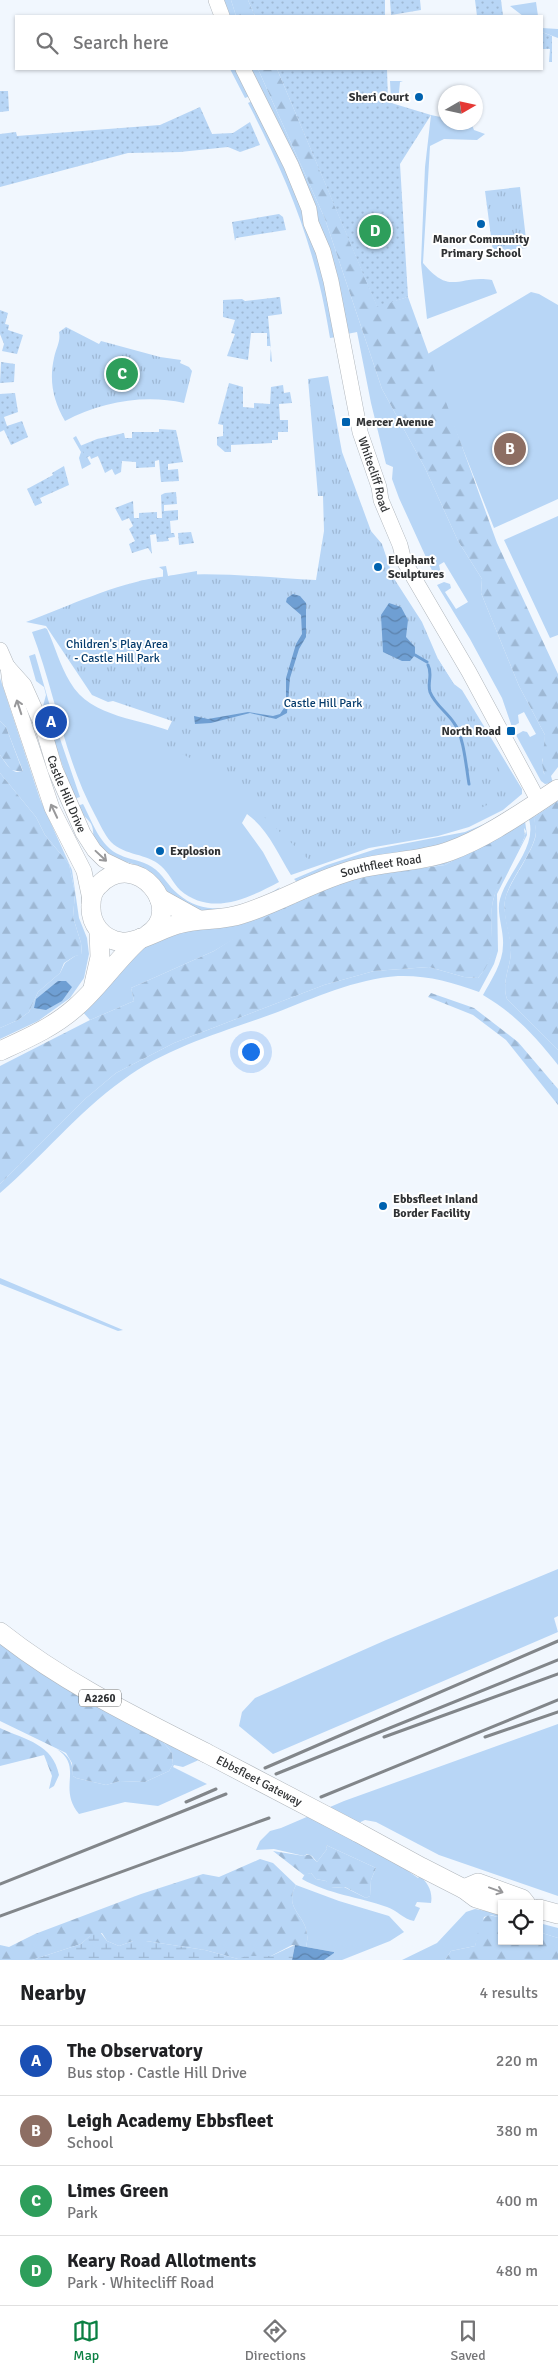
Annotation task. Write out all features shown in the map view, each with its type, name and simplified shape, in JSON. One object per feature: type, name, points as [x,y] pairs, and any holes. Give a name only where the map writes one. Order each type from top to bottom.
[{"type":"main road","name":"Southfleet Road","points":[[197,919],[220,919],[243,914],[346,872],[364,867],[426,858],[452,851],[480,837],[558,789]]},
{"type":"main road","points":[[118,874],[137,875],[153,887],[159,898],[160,912],[158,923],[152,932],[130,942],[110,939],[99,931],[92,920],[91,904],[95,889],[107,878],[118,874]]},
{"type":"main road","points":[[159,898],[197,919]]},
{"type":"main road","points":[[0,1052],[55,1022],[75,1008],[92,989],[101,983],[121,957],[144,936],[197,919]]},
{"type":"main road","points":[[92,989],[100,954],[99,931]]},
{"type":"main road","name":"Ebbsfleet Gateway","points":[[0,1632],[44,1664],[99,1697],[357,1832],[421,1868],[464,1888],[478,1883],[523,1900]]},
{"type":"main road","points":[[464,1888],[476,1898],[498,1905]]},
{"type":"main road","points":[[543,1910],[558,1914]]},
{"type":"street","points":[[216,0],[222,15]]},
{"type":"street","name":"Whitecliff Road","points":[[244,70],[291,165],[309,210],[311,223],[331,281],[360,432],[379,488],[381,500],[400,545],[404,561],[469,672],[539,802]]},
{"type":"street","name":"Castle Hill Drive","points":[[0,650],[8,666],[24,686],[35,709],[42,725],[55,769],[70,806],[87,839],[96,852],[107,862],[137,875]]},
{"type":"street","name":"Castle Hill Drive","points":[[8,666],[10,683],[52,808],[82,867],[91,904]]},
{"type":"green space","points":[[222,0],[231,0],[236,15],[228,15]]},
{"type":"green space","points":[[231,0],[248,0],[255,15],[236,15]]},
{"type":"green space","points":[[248,0],[385,0],[385,15],[255,15]]},
{"type":"green space","points":[[390,0],[420,0],[421,10],[391,15]]},
{"type":"green space","points":[[475,0],[501,0],[503,15],[477,15]]},
{"type":"green space","points":[[536,2],[538,15],[522,15],[510,6]]},
{"type":"green space","points":[[543,28],[558,29],[558,38],[543,32]]},
{"type":"green space","points":[[543,32],[552,36],[552,62],[549,62],[550,49],[543,49]]},
{"type":"green space","points":[[231,70],[237,70],[250,96],[245,98]]},
{"type":"green space","points":[[250,70],[258,70],[325,219],[382,389],[425,468],[458,541],[482,579],[481,593],[519,686],[545,735],[544,756],[542,760],[544,774],[551,776],[553,783],[545,784],[541,781],[516,735],[523,731],[527,732],[530,737],[536,734],[524,712],[518,715],[519,723],[512,727],[502,698],[470,639],[437,585],[444,582],[450,584],[451,588],[445,592],[456,609],[468,602],[444,562],[439,565],[441,574],[435,577],[399,498],[392,479],[393,467],[386,464],[371,403],[357,332],[347,334],[337,274],[319,238],[317,212],[294,156]]},
{"type":"green space","points":[[258,70],[277,70],[377,306],[408,297],[497,543],[558,674],[558,767],[551,776],[545,777],[542,764],[545,735],[519,686],[481,593],[482,579],[458,541],[425,468],[382,389],[325,219]]},
{"type":"green space","points":[[277,70],[387,70],[388,102],[431,115],[400,164],[408,297],[377,307]]},
{"type":"green space","points":[[390,81],[403,81],[400,82],[398,102],[391,100]]},
{"type":"green space","points":[[0,91],[8,91],[9,111],[0,112]]},
{"type":"green space","points":[[252,101],[301,203],[320,260],[336,337],[330,338],[309,245],[276,161],[248,103]]},
{"type":"green space","points":[[200,107],[212,134],[233,133],[250,122],[260,145],[240,152],[228,147],[180,152],[128,153],[0,187],[0,134],[16,132],[17,136],[160,125]]},
{"type":"green space","points":[[431,115],[438,116],[438,130],[474,130],[485,134],[477,140],[444,139],[430,146],[423,263],[433,273],[448,282],[492,280],[497,293],[427,319],[421,263],[425,167]]},
{"type":"green space","points":[[520,187],[527,248],[493,252],[485,191]]},
{"type":"green space","points":[[279,214],[283,217],[286,230],[236,238],[235,241],[232,222]]},
{"type":"green space","points":[[531,292],[539,294],[558,305],[558,499],[494,528],[426,355]]},
{"type":"green space","points":[[280,297],[282,314],[268,316],[271,346],[267,346],[267,333],[251,333],[248,360],[227,356],[235,334],[231,333],[235,320],[223,317],[223,300],[242,299],[245,301]]},
{"type":"green space","points":[[0,310],[8,313],[5,324],[9,325],[8,330],[23,335],[17,354],[2,351],[4,344],[0,334]]},
{"type":"green space","points":[[66,327],[99,344],[101,341],[160,357],[181,360],[180,363],[189,367],[192,371],[184,403],[154,399],[123,402],[93,409],[65,421],[55,398],[52,375],[59,332]]},
{"type":"green space","points":[[1,362],[15,364],[14,382],[0,383]]},
{"type":"green space","name":"Castle Hill Park","points":[[328,376],[342,452],[371,531],[382,544],[393,577],[422,622],[438,659],[472,714],[511,794],[459,818],[368,841],[309,860],[215,770],[161,744],[172,721],[113,701],[108,702],[92,695],[46,626],[26,622],[109,590],[160,577],[217,574],[316,580],[324,531],[323,496],[318,496],[308,379]]},
{"type":"green space","points":[[229,383],[243,387],[243,407],[254,408],[254,403],[270,404],[271,387],[283,385],[284,393],[290,392],[292,403],[279,404],[280,420],[288,420],[288,432],[278,432],[278,440],[272,440],[272,443],[231,445],[231,452],[225,452],[217,445],[217,437],[223,436],[223,425],[218,424]]},
{"type":"green space","points":[[15,393],[18,412],[4,417],[7,426],[22,421],[28,437],[11,445],[4,430],[0,432],[0,394]]},
{"type":"green space","points":[[159,429],[176,430],[183,462],[168,464],[168,470],[178,469],[179,481],[161,482],[159,460],[155,461],[155,467],[136,468],[136,462],[122,461],[121,472],[115,475],[112,469],[105,473],[98,456],[91,459],[90,456],[86,458],[80,446],[97,439],[124,433],[125,438],[132,438],[132,432],[159,432]]},
{"type":"green space","points":[[76,436],[91,464],[82,469],[79,458],[81,452],[73,438]]},
{"type":"green space","points":[[64,466],[69,485],[40,498],[42,503],[35,506],[27,489],[53,475],[52,473]]},
{"type":"green space","points":[[176,492],[177,504],[164,505],[164,511],[178,510],[178,520],[170,521],[171,533],[174,533],[175,537],[168,538],[169,541],[157,542],[156,534],[150,535],[152,554],[148,548],[132,553],[129,544],[135,541],[129,529],[133,526],[129,518],[122,521],[115,508],[133,501],[134,518],[139,518],[139,513],[157,512],[157,518],[162,518],[161,495]]},
{"type":"green space","points":[[558,516],[558,635],[550,638],[504,540]]},
{"type":"green space","points":[[191,532],[194,543],[179,545],[178,533]]},
{"type":"green space","points":[[166,566],[168,576],[197,571],[197,579],[141,588],[139,581],[163,578],[163,570],[159,567]]},
{"type":"green space","points":[[45,628],[63,669],[79,694],[91,703],[118,716],[178,734],[438,659],[454,684],[462,690],[522,789],[522,794],[503,810],[469,827],[438,836],[369,848],[291,875],[267,834],[247,814],[242,823],[263,852],[279,882],[243,899],[230,902],[217,904],[192,898],[180,890],[164,869],[155,862],[117,847],[104,832],[75,771],[32,632]]},
{"type":"green space","points":[[35,654],[56,727],[50,729],[43,706],[46,695],[44,687],[36,681],[29,656]]},
{"type":"green space","points":[[0,678],[40,799],[72,870],[79,918],[87,938],[89,954],[84,978],[70,998],[38,1021],[0,1039],[0,1028],[18,1020],[29,1012],[38,992],[60,973],[65,963],[75,956],[82,954],[81,943],[73,917],[75,893],[69,864],[45,835],[36,817],[0,773],[0,755],[12,770],[16,772],[23,771],[6,727],[0,721]]},
{"type":"green space","points":[[0,721],[6,727],[23,772],[11,770],[0,755]]},
{"type":"green space","points":[[57,730],[80,797],[74,799],[51,732]]},
{"type":"green space","points":[[0,773],[36,817],[45,835],[69,864],[75,893],[73,917],[81,943],[82,955],[75,956],[64,963],[60,973],[38,992],[29,1012],[18,1020],[0,1028]]},
{"type":"green space","points":[[558,794],[558,801],[534,817],[536,832],[534,840],[506,896],[505,916],[511,943],[511,956],[505,993],[507,999],[558,1050],[558,1065],[524,1026],[483,995],[501,958],[503,939],[499,904],[504,889],[527,847],[530,825],[527,814]]},
{"type":"green space","points":[[558,801],[558,1050],[507,999],[505,987],[511,950],[505,916],[505,902],[509,889],[535,839],[534,817]]},
{"type":"green space","points":[[83,804],[97,833],[107,846],[120,855],[152,867],[174,891],[190,902],[202,907],[229,908],[256,900],[280,887],[275,893],[241,908],[210,912],[190,908],[172,896],[155,876],[148,871],[114,858],[101,848],[93,839],[91,824],[77,806]]},
{"type":"green space","points":[[514,807],[459,841],[297,882],[294,879],[327,865],[376,849],[465,832],[484,824]]},
{"type":"green space","points":[[525,821],[527,835],[497,894],[498,951],[494,964],[479,992],[449,982],[429,978],[398,976],[366,981],[335,990],[177,1049],[140,1068],[106,1093],[0,1193],[0,1184],[85,1099],[116,1073],[174,1043],[324,985],[374,971],[429,967],[464,977],[478,978],[489,958],[492,938],[492,908],[496,890],[524,839],[526,831],[524,828],[511,828],[445,865],[395,871],[314,891],[214,951],[131,988],[134,1001],[90,1020],[81,1010],[121,964],[160,936]]},
{"type":"green space","points":[[511,828],[524,828],[525,836],[501,879],[494,897],[491,917],[491,951],[485,969],[478,978],[464,977],[429,967],[374,971],[324,985],[174,1043],[116,1073],[85,1099],[0,1184],[0,1066],[90,1020],[134,1001],[131,988],[214,951],[292,901],[294,904],[296,903],[295,899],[359,877],[445,865]]},
{"type":"green space","points":[[431,993],[474,1008],[518,1042],[558,1089],[558,1105],[506,1040],[473,1015],[428,997]]},
{"type":"green space","points":[[0,1278],[123,1330],[118,1331],[0,1284]]},
{"type":"green space","points":[[558,1569],[558,1616],[554,1618],[558,1632],[273,1754],[239,1726],[242,1712],[255,1698],[386,1640]]},
{"type":"green space","points":[[0,1641],[161,1739],[172,1753],[173,1764],[169,1771],[145,1782],[120,1781],[106,1785],[76,1778],[73,1776],[72,1763],[66,1753],[0,1721]]},
{"type":"green space","points":[[558,1724],[558,1896],[439,1855],[376,1822],[365,1820],[341,1831],[391,1859],[418,1878],[420,1876],[425,1882],[431,1891],[431,1903],[417,1902],[415,1906],[420,1908],[414,1921],[387,1907],[333,1892],[302,1879],[305,1874],[311,1873],[316,1879],[326,1881],[332,1888],[344,1887],[366,1898],[370,1896],[371,1880],[376,1868],[326,1845],[327,1849],[317,1862],[312,1856],[307,1854],[304,1856],[274,1849],[256,1850],[260,1841],[270,1831],[344,1801]]},
{"type":"green space","points":[[0,1728],[37,1744],[51,1756],[59,1775],[54,1786],[49,1789],[52,1776],[44,1755],[0,1766]]},
{"type":"green space","points":[[161,1739],[201,1759],[183,1767],[174,1765],[173,1767],[207,1784],[158,1806],[125,1802],[79,1814],[70,1795],[69,1763],[65,1756],[57,1749],[70,1760],[73,1776],[76,1778],[106,1785],[120,1781],[145,1782],[169,1771],[173,1764],[172,1753]]},
{"type":"green space","points":[[326,1845],[376,1868],[371,1880],[370,1896],[366,1898],[345,1887],[330,1888],[326,1881],[316,1879],[311,1873],[304,1875],[273,1851],[308,1855],[317,1862],[327,1849]]},
{"type":"green space","points":[[260,1859],[273,1863],[296,1885],[292,1894],[292,1902],[306,1928],[306,1947],[292,1945],[271,1956],[238,1959],[205,1950],[146,1941],[133,1941],[119,1946],[107,1941],[102,1933],[90,1936],[81,1944],[32,1960],[0,1960],[0,1945],[9,1947],[35,1934],[141,1894],[203,1874],[219,1877]]},
{"type":"green space","points":[[296,1885],[339,1901],[389,1916],[404,1932],[390,1941],[342,1960],[324,1960],[334,1952],[306,1947],[306,1928],[292,1902],[292,1894]]},
{"type":"green space","points":[[475,1909],[498,1913],[498,1917],[491,1915],[484,1917],[475,1946],[451,1951],[445,1960],[402,1960],[437,1943],[466,1912]]},
{"type":"green space","points":[[489,1915],[498,1917],[498,1945],[543,1945],[543,1933],[558,1938],[558,1960],[445,1960],[451,1951],[475,1946],[485,1917]]},
{"type":"green space","points":[[543,1924],[558,1928],[558,1938],[543,1933]]},
{"type":"green space","points":[[100,1932],[107,1941],[119,1946],[133,1941],[146,1941],[205,1950],[238,1959],[246,1956],[271,1956],[295,1945],[292,1960],[32,1960],[81,1944],[92,1934]]},
{"type":"water","points":[[293,594],[300,596],[306,603],[306,637],[299,649],[290,678],[287,713],[276,719],[250,713],[211,723],[195,724],[194,716],[208,719],[248,712],[273,716],[280,714],[286,705],[286,678],[296,644],[302,634],[301,615],[286,602],[287,598]]},
{"type":"water","points":[[389,603],[401,607],[408,620],[406,637],[415,647],[415,655],[410,661],[402,661],[383,652],[381,615]]},
{"type":"water","points":[[58,981],[66,981],[72,987],[62,1001],[46,1010],[34,1008],[36,999]]},
{"type":"water","points":[[295,1945],[334,1953],[324,1960],[292,1960]]},
{"type":"waterway","points":[[415,655],[427,662]]},
{"type":"waterway","points":[[428,665],[430,692],[435,701],[454,723],[460,736],[469,784]]},
{"type":"railway","points":[[265,1768],[558,1641]]},
{"type":"railway","points":[[276,1774],[558,1660]]},
{"type":"railway","points":[[384,1737],[558,1674]]},
{"type":"railway","points":[[321,1797],[558,1700]]},
{"type":"railway","points":[[485,1737],[558,1712]]},
{"type":"railway","points":[[186,1802],[216,1789]]},
{"type":"railway","points":[[0,1884],[226,1794]]},
{"type":"railway","points":[[0,1916],[269,1818]]},
{"type":"place","name":"Sheri Court","points":[[419,97]]},
{"type":"place","name":"Manor Community Primary School","points":[[481,224]]},
{"type":"place","name":"Keary Road Allotments","points":[[375,231]]},
{"type":"place","name":"Limes Green","points":[[122,374]]},
{"type":"place","name":"Mercer Avenue","points":[[346,422]]},
{"type":"place","name":"Leigh Academy Ebbsfleet","points":[[510,449]]},
{"type":"place","name":"Elephant Sculptures","points":[[378,567]]},
{"type":"place","name":"The Observatory","points":[[51,722]]},
{"type":"place","name":"North Road","points":[[511,731]]},
{"type":"place","name":"Explosion","points":[[160,851]]},
{"type":"place","name":"Ebbsfleet Inland Border Facility","points":[[383,1206]]},
{"type":"park label","name":"Children's Play Area - Castle Hill Park","points":[[117,651]]}]
